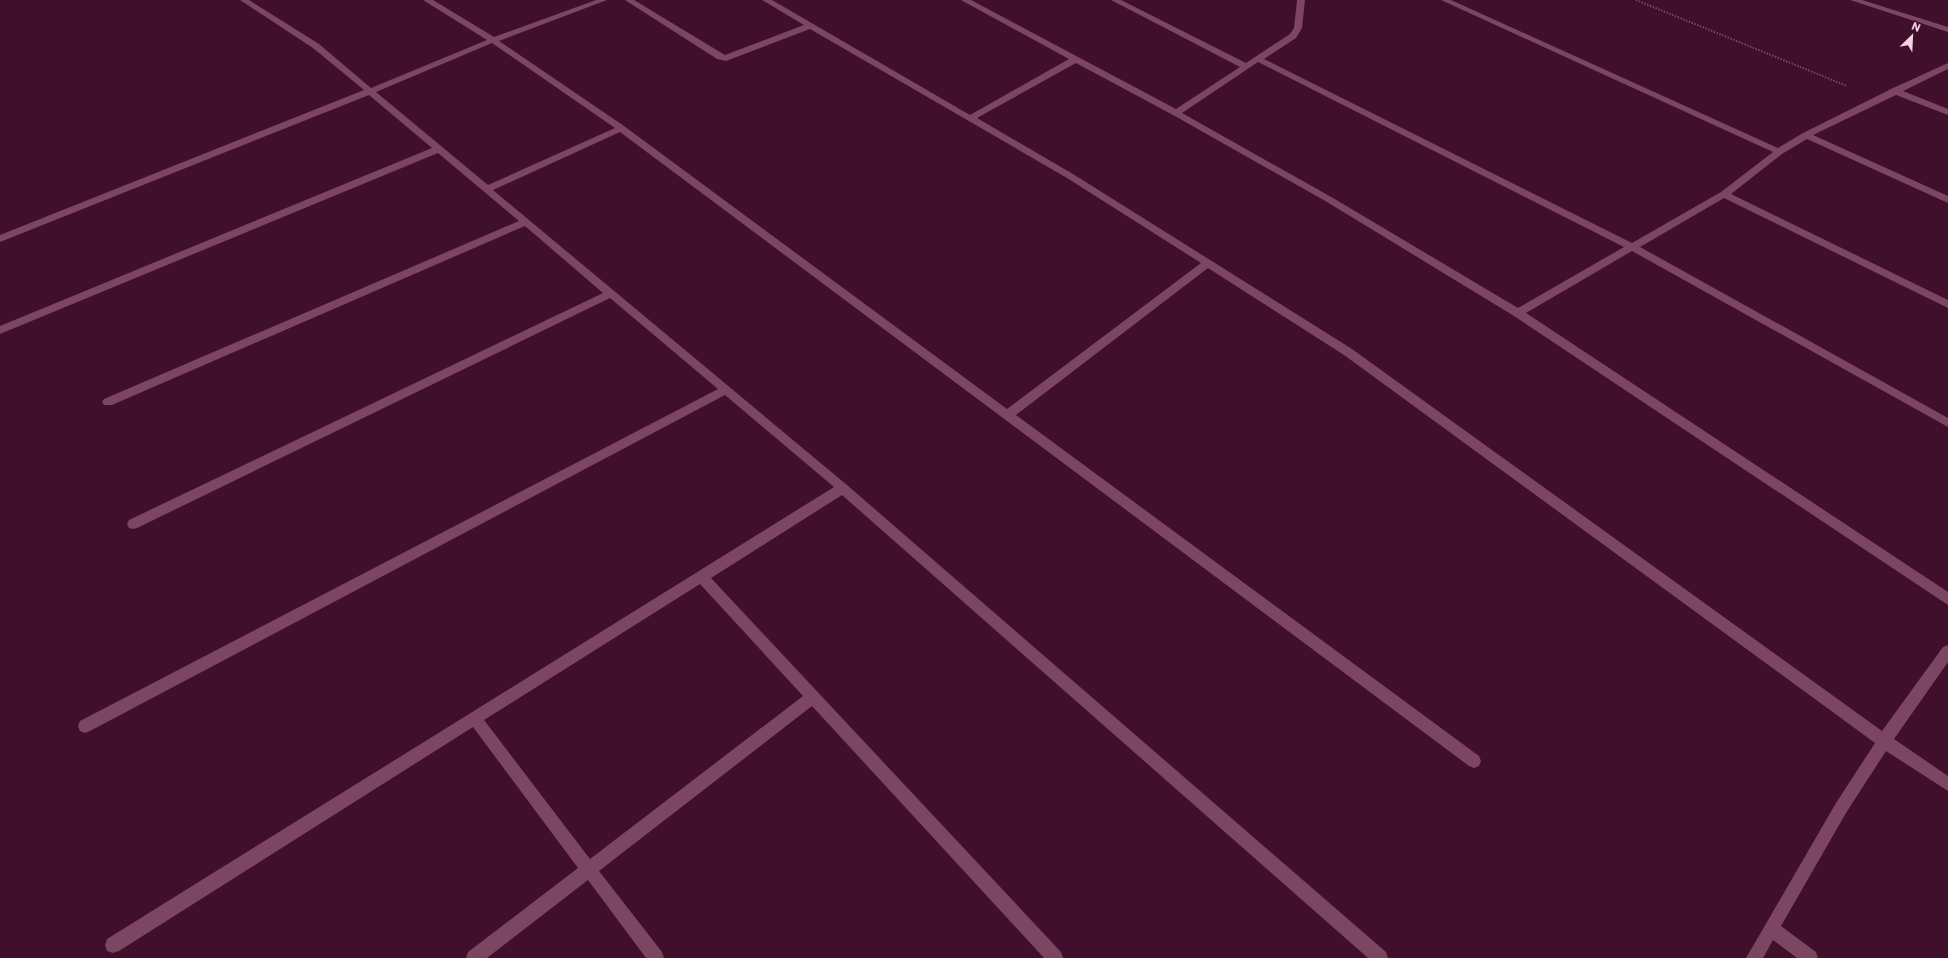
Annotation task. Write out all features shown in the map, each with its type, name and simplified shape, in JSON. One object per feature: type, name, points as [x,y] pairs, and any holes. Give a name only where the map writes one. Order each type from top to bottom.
[{"type":"street","points":[[244,0],[316,46],[843,488],[1380,958]]},
{"type":"street","points":[[427,0],[493,40],[621,128],[1474,761]]},
{"type":"street","points":[[0,239],[370,91],[493,40],[604,0]]},
{"type":"street","points":[[629,0],[720,57],[726,58],[810,26]]},
{"type":"street","points":[[766,0],[1070,176],[1348,352],[1884,741],[1948,784]]},
{"type":"street","points":[[965,0],[1176,113],[1330,200],[1518,313],[1948,599]]},
{"type":"street","points":[[1115,0],[1246,67]]},
{"type":"street","points":[[1176,113],[1293,36],[1298,28],[1301,0]]},
{"type":"street","points":[[1445,0],[1778,152]]},
{"type":"street","points":[[1854,0],[1948,30]]},
{"type":"street","points":[[971,118],[1076,59]]},
{"type":"street","points":[[1258,59],[1632,247],[1948,423]]},
{"type":"street","points":[[1518,313],[1724,194],[1778,152],[1806,135],[1948,66]]},
{"type":"street","points":[[1894,91],[1948,112]]},
{"type":"street","points":[[487,189],[621,128]]},
{"type":"street","points":[[1806,135],[1948,200]]},
{"type":"street","points":[[0,330],[439,149]]},
{"type":"street","points":[[1724,194],[1948,304]]},
{"type":"street","points":[[108,402],[526,222]]},
{"type":"street","points":[[1008,415],[1208,263]]},
{"type":"street","points":[[133,524],[610,293]]},
{"type":"street","points":[[85,726],[726,390]]},
{"type":"street","points":[[113,945],[843,488]]},
{"type":"street","points":[[702,577],[1054,958]]},
{"type":"street","points":[[1754,958],[1841,808],[1884,741],[1948,651]]},
{"type":"street","points":[[474,958],[813,697]]},
{"type":"street","points":[[475,719],[656,958]]},
{"type":"street","points":[[1771,928],[1810,958]]},
{"type":"path","points":[[1636,0],[1879,99]]}]
